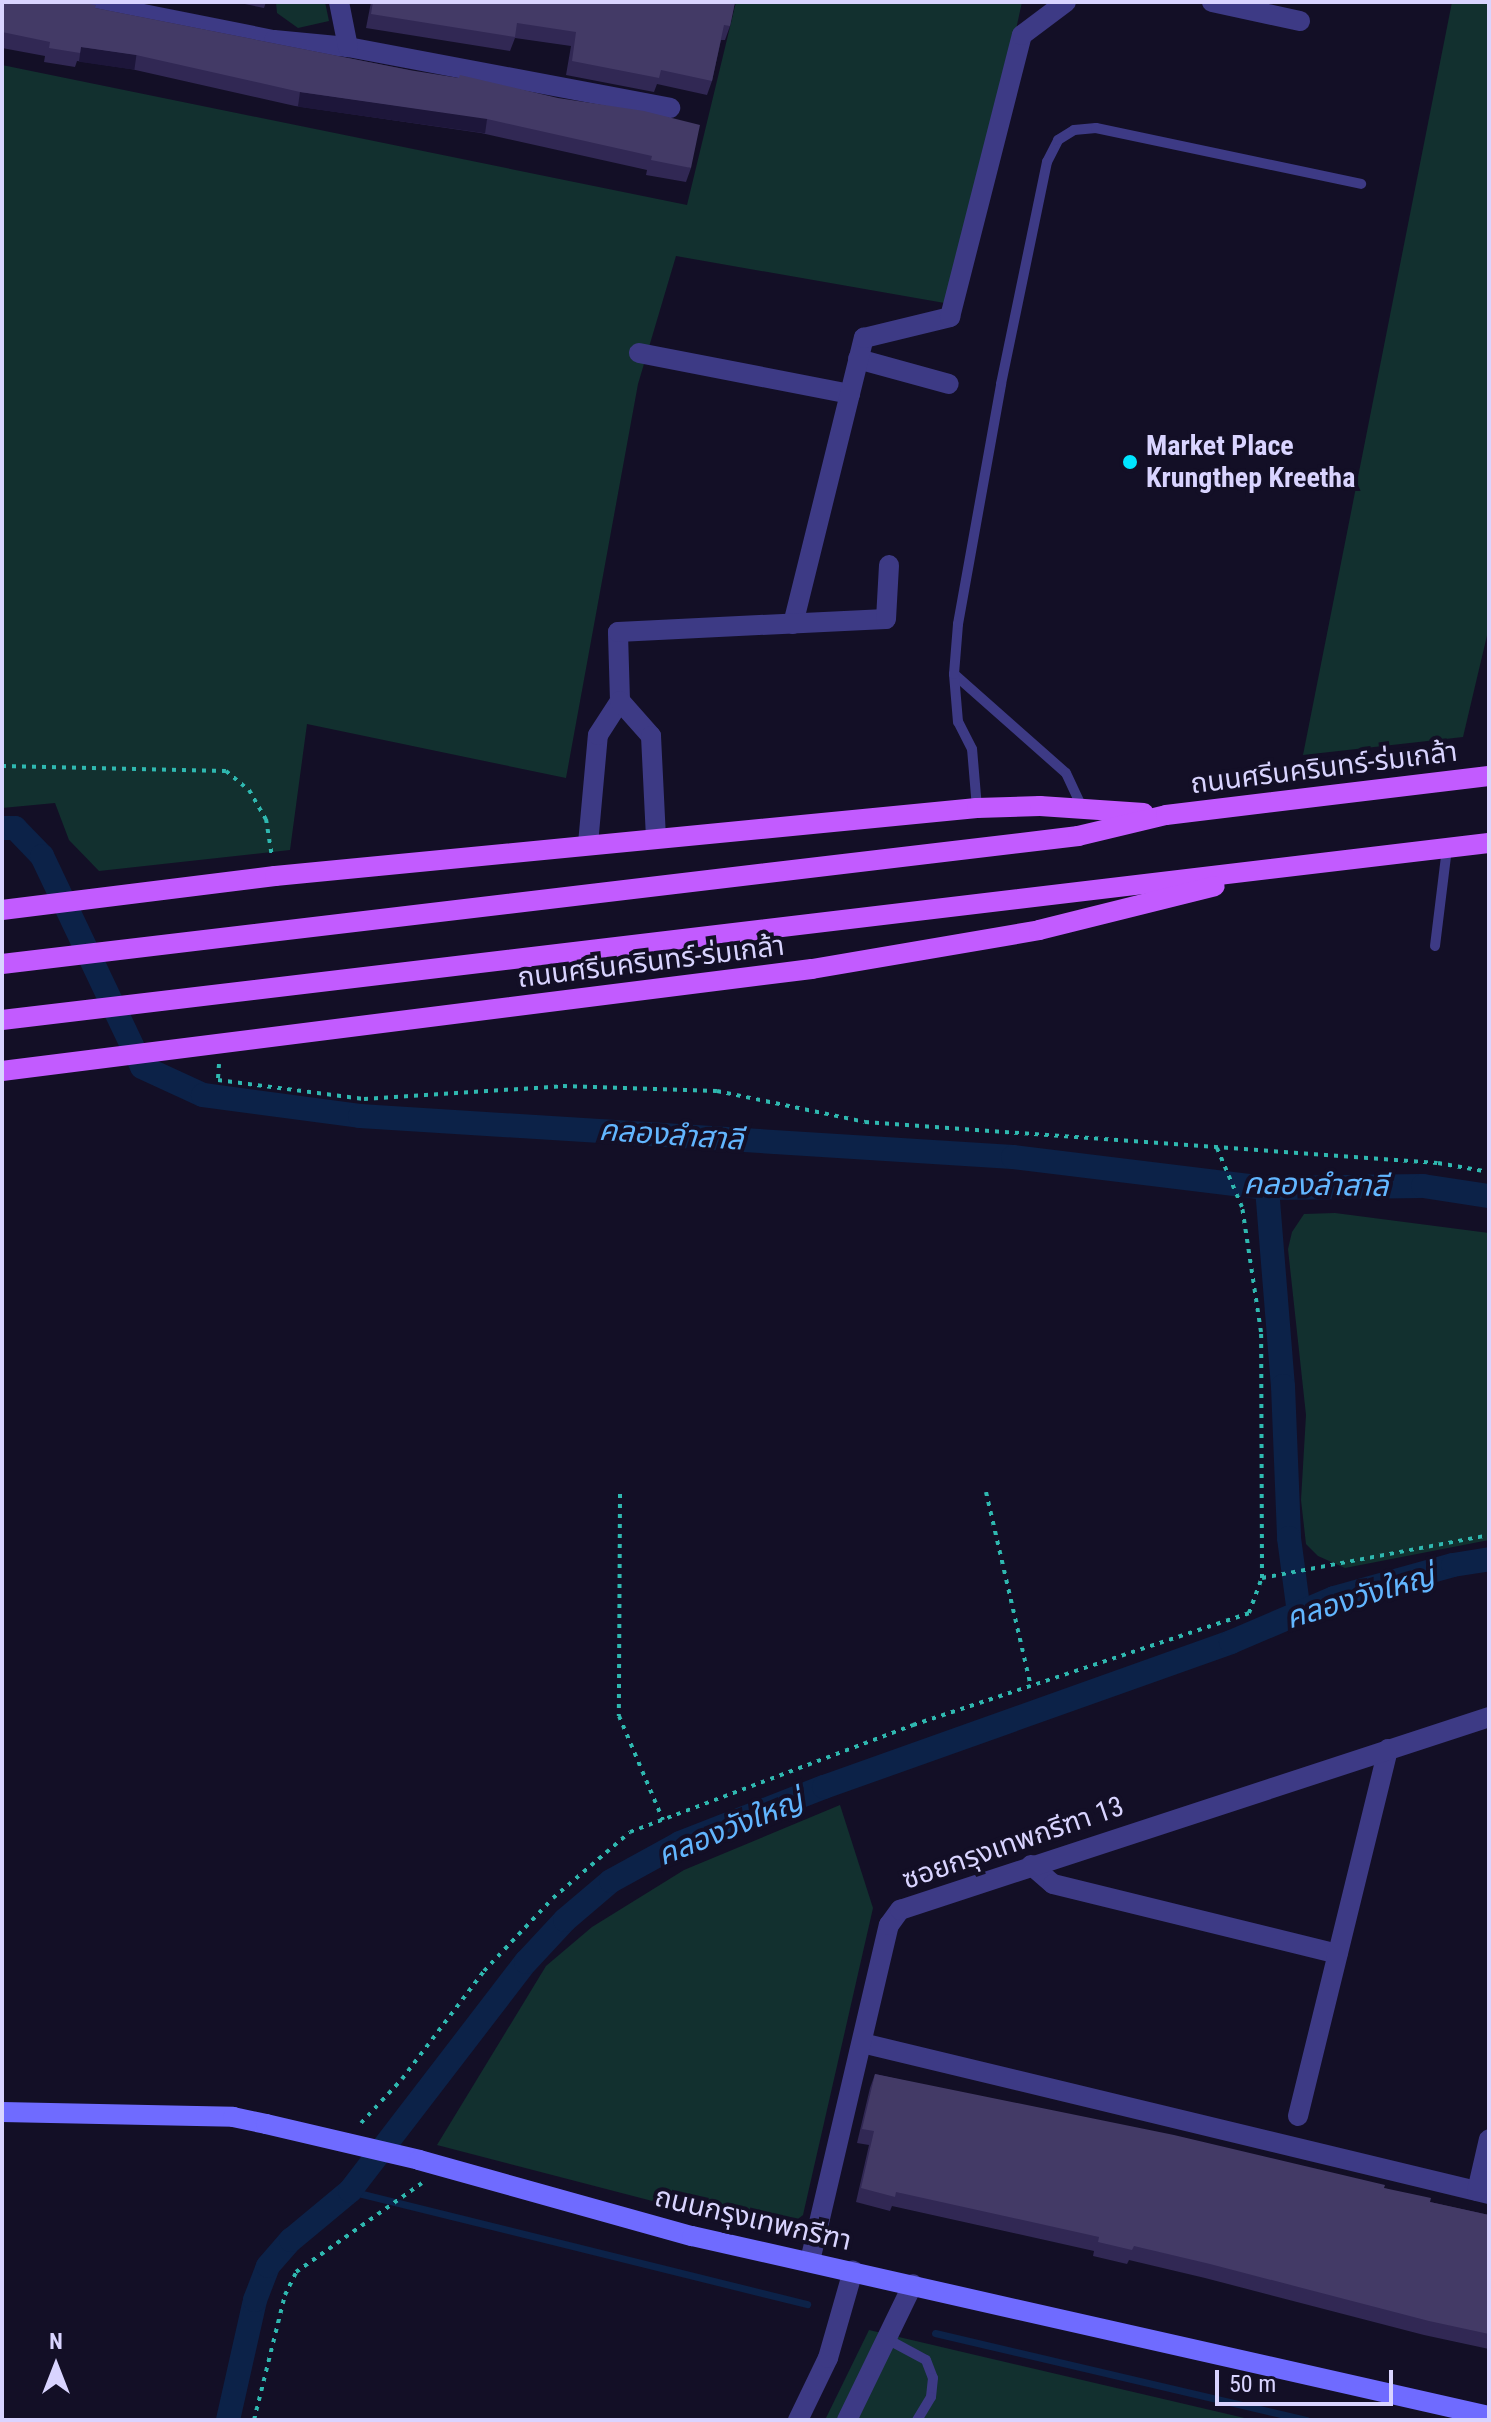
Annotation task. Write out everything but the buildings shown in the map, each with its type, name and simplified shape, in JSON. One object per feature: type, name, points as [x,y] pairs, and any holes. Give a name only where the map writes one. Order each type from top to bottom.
[{"type":"main road","name":"ถนนศรีนครินทร์-ร่มเกล้า","points":[[2,964],[1078,836],[1166,815],[1489,776]]},
{"type":"main road","name":"ถนนศรีนครินทร์-ร่มเกล้า","points":[[2,910],[275,876],[977,808],[1083,809],[1166,815]]},
{"type":"main road","name":"ถนนศรีนครินทร์-ร่มเกล้า","points":[[2,1020],[1489,843]]},
{"type":"main road","name":"ถนนศรีนครินทร์-ร่มเกล้า","points":[[5,1071],[812,969],[1039,930],[1299,865]]},
{"type":"main road","name":"ถนนกรุงเทพกรีฑา","points":[[2,2112],[233,2117],[419,2160],[692,2236],[1489,2416]]},
{"type":"street","points":[[83,2],[274,40],[348,47],[670,108]]},
{"type":"street","points":[[339,2],[348,47]]},
{"type":"street","points":[[793,624],[864,338],[950,317],[1022,35],[1066,2]]},
{"type":"street","points":[[1212,2],[1300,21]]},
{"type":"street","points":[[639,353],[850,394]]},
{"type":"street","points":[[858,359],[949,384]]},
{"type":"street","points":[[588,844],[598,735],[620,701],[618,632],[886,619],[889,565]]},
{"type":"street","points":[[620,701],[651,736],[656,838]]},
{"type":"street","name":"ซอยกรุงเทพกรีฑา 13","points":[[810,2261],[889,1925],[900,1910],[1489,1717]]},
{"type":"street","points":[[1298,2116],[1388,1749]]},
{"type":"street","points":[[1031,1865],[1053,1884],[1338,1954]]},
{"type":"street","points":[[862,2043],[1483,2193],[1489,2139]]},
{"type":"street","points":[[798,2420],[828,2358],[853,2271]]},
{"type":"street","points":[[847,2420],[913,2284]]},
{"type":"lane","points":[[977,808],[972,749],[958,722],[954,674],[958,624],[1001,384],[1047,162],[1058,140],[1074,130],[1096,128],[1361,184]]},
{"type":"lane","points":[[954,674],[1066,773],[1083,809]]},
{"type":"lane","points":[[1435,946],[1447,848]]},
{"type":"lane","points":[[887,2339],[926,2360],[933,2378],[931,2397],[917,2420]]},
{"type":"path","points":[[2,766],[226,771],[249,790],[266,819],[275,876]]},
{"type":"path","points":[[219,1063],[218,1080],[364,1099],[563,1086],[717,1091],[865,1122],[1438,1163],[1489,1172]]},
{"type":"path","points":[[363,2124],[484,1971],[553,1898],[630,1832],[913,1725],[1249,1613],[1262,1578],[1261,1332],[1242,1207],[1217,1148]]},
{"type":"path","points":[[986,1492],[1031,1687]]},
{"type":"path","points":[[620,1494],[619,1716],[663,1820]]},
{"type":"path","points":[[1262,1578],[1489,1535]]},
{"type":"path","points":[[254,2420],[285,2295],[296,2272],[421,2185]]},
{"type":"green space","points":[[276,2],[325,2],[329,21],[298,28],[277,13]]},
{"type":"green space","points":[[736,2],[1022,2],[956,305],[676,256],[638,384],[566,778],[307,724],[290,850],[99,871],[69,840],[55,803],[2,808],[2,65],[687,205]]},
{"type":"green space","points":[[1452,2],[1489,2],[1489,627],[1463,737],[1303,755]]},
{"type":"green space","points":[[1335,1213],[1489,1233],[1489,1540],[1345,1568],[1318,1556],[1306,1544],[1301,1500],[1306,1415],[1288,1249],[1292,1232],[1304,1214]]},
{"type":"green space","points":[[840,1805],[873,1908],[803,2215],[779,2234],[437,2145],[546,1966],[592,1927],[684,1870]]},
{"type":"green space","points":[[869,2330],[1253,2420],[825,2420]]},
{"type":"waterway","name":"คลองลำสาลี","points":[[2,828],[15,828],[42,856],[142,1067],[203,1095],[360,1116],[1013,1157],[1267,1188],[1423,1186],[1489,1196]]},
{"type":"waterway","points":[[1267,1188],[1283,1386],[1289,1538],[1299,1613]]},
{"type":"waterway","name":"คลองวังใหญ่","points":[[228,2420],[255,2300],[268,2266],[291,2240],[350,2191],[526,1962],[565,1920],[611,1881],[680,1843],[824,1787],[1231,1642],[1334,1598],[1453,1565],[1489,1559]]},
{"type":"waterway","points":[[350,2191],[807,2304]]},
{"type":"waterway","points":[[935,2333],[1307,2420]]},
{"type":"place","name":"Market Place Krungthep Kreetha","points":[[1130,462]]}]
